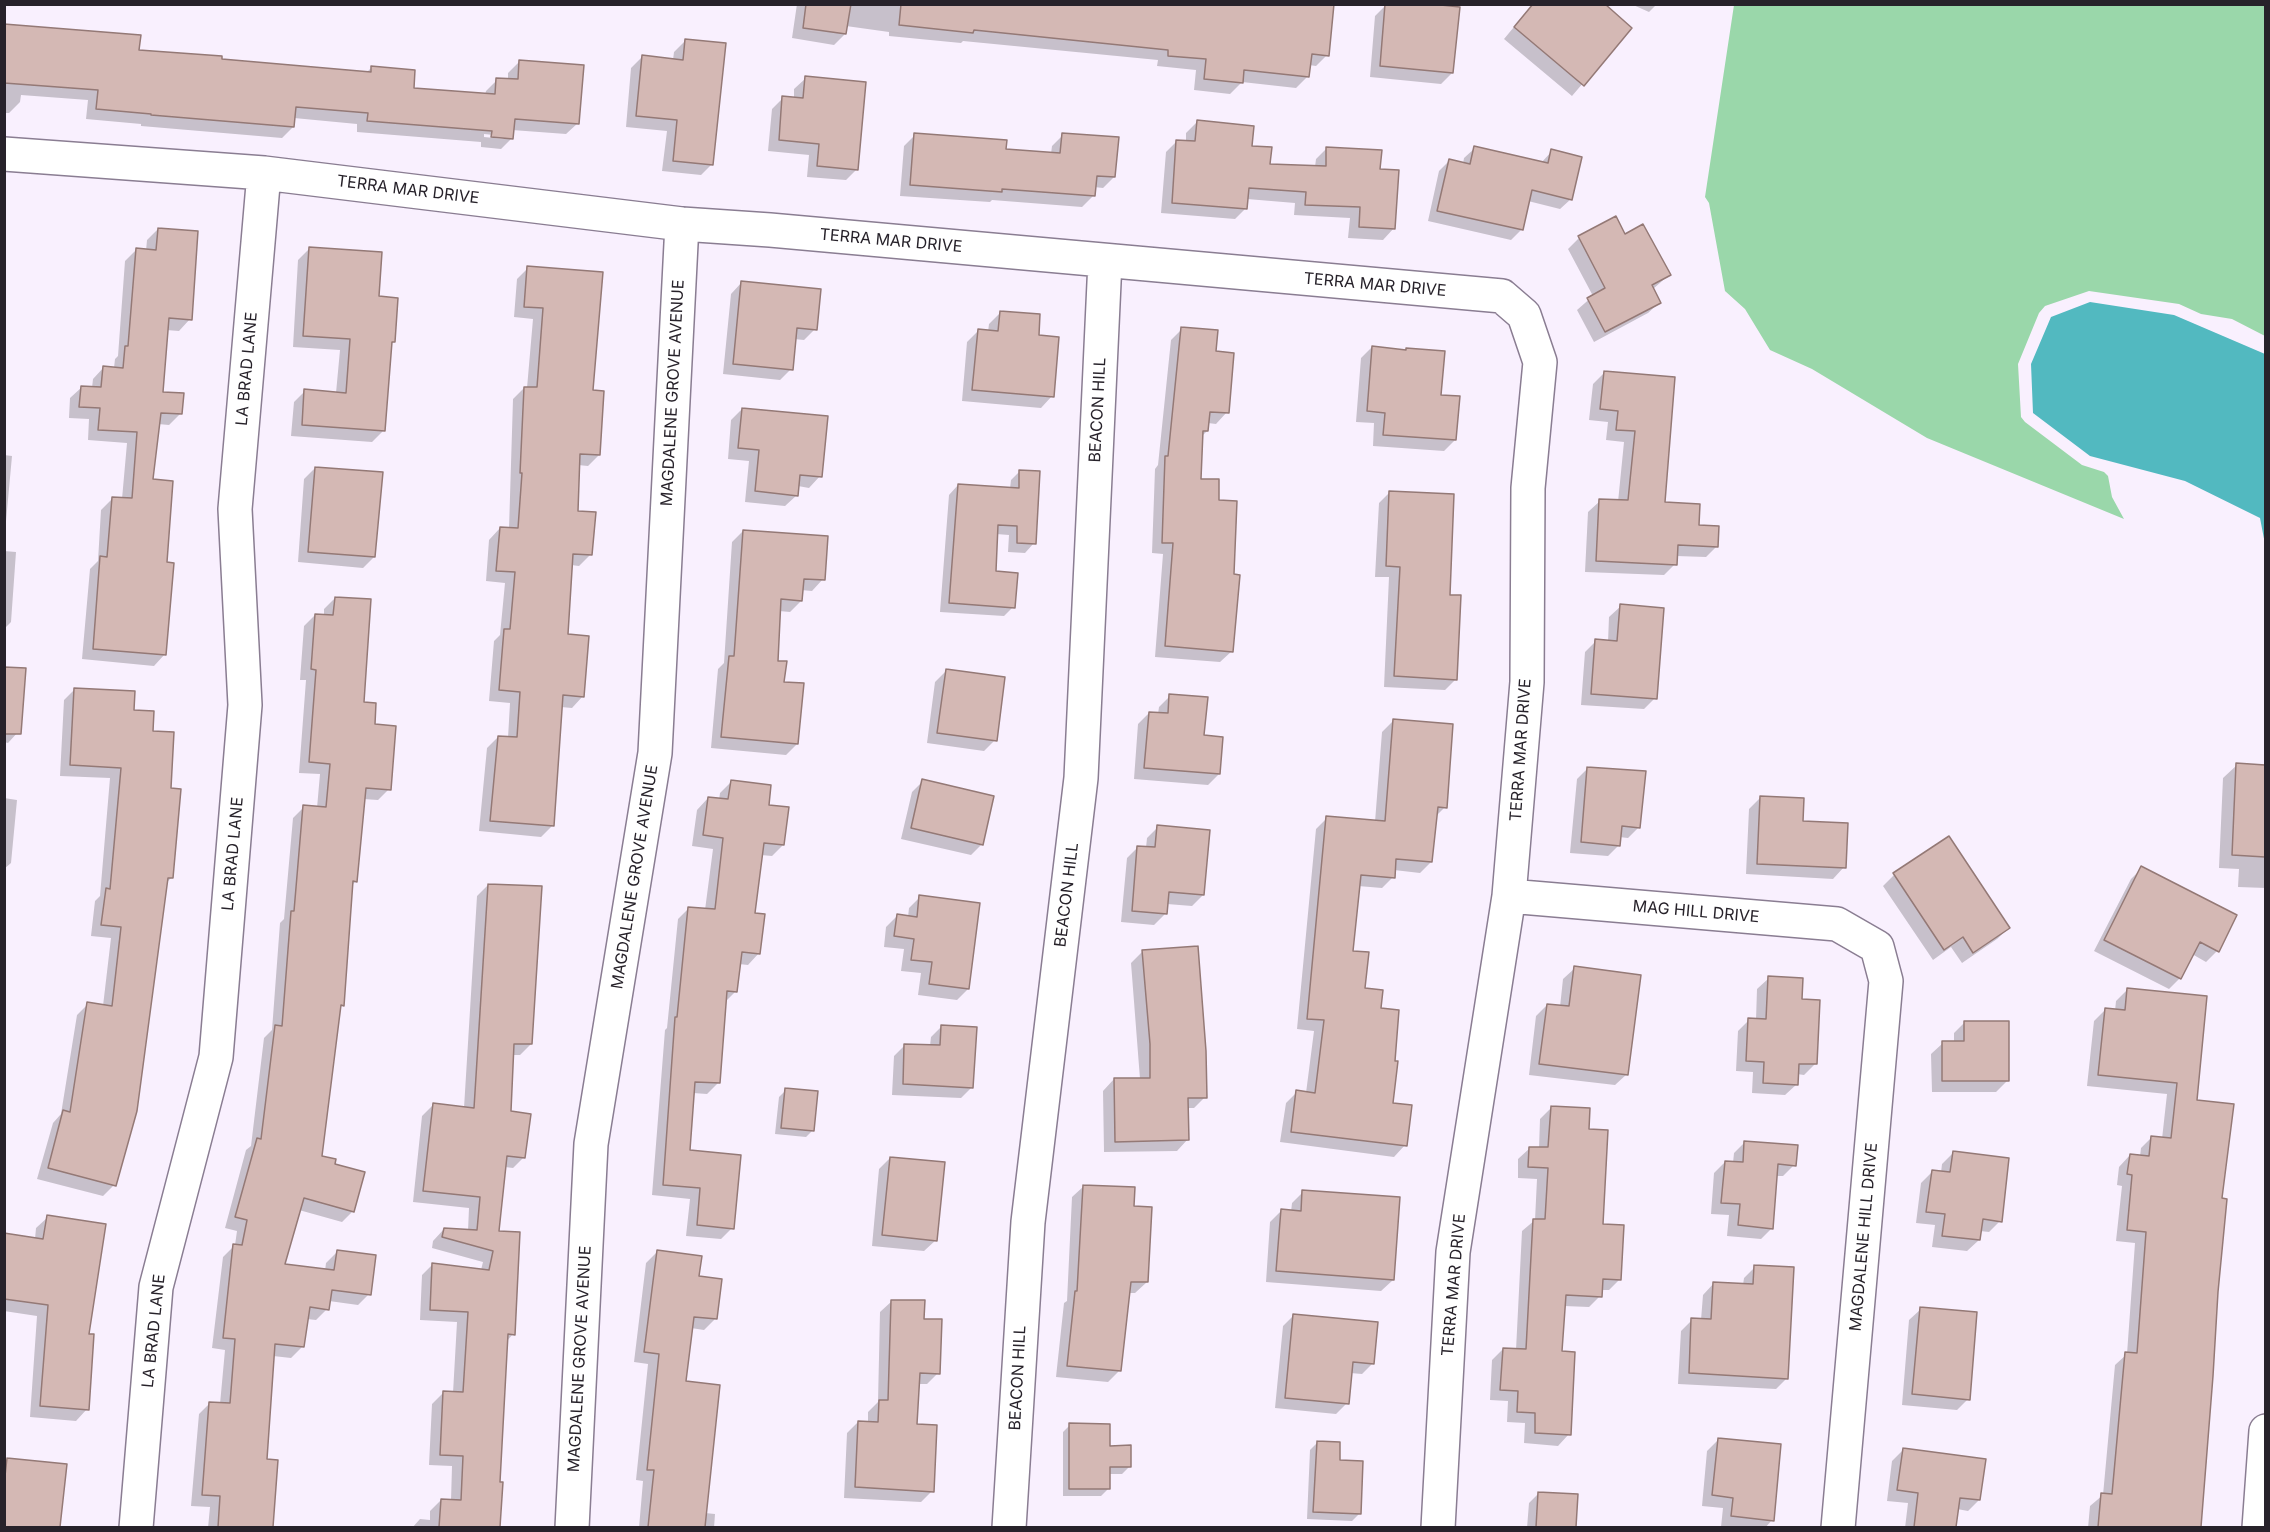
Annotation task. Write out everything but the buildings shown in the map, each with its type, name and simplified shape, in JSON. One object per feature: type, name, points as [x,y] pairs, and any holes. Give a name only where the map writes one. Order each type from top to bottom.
[{"type":"street","name":"TERRA MAR DRIVE","points":[[4,154],[264,173],[682,224],[1502,296],[1524,315],[1540,362],[1528,488],[1527,682],[1509,897],[1453,1252],[1438,1527]]},
{"type":"street","name":"LA BRAD LANE","points":[[136,1527],[156,1287],[216,1057],[245,705],[235,509],[264,173]]},
{"type":"street","name":"MAGDALENE GROVE AVENUE","points":[[572,1527],[591,1144],[655,753],[682,224]]},
{"type":"street","name":"BEACON HILL","points":[[1009,1527],[1028,1222],[1081,778],[1105,261]]},
{"type":"street","name":"MAG HILL DRIVE","points":[[1509,897],[1837,924],[1877,947]]},
{"type":"street","name":"MAGDALENE HILL DRIVE","points":[[1838,1527],[1887,981],[1877,947]]},
{"type":"street","points":[[2259,1527],[2265,1431]]},
{"type":"green space","points":[[1734,5],[2265,5],[2265,336],[2232,319],[2201,314],[2179,304],[2089,291],[2045,306],[2039,313],[2018,364],[2021,417],[2082,465],[2104,472],[2108,476],[2112,497],[2124,519],[1927,438],[1812,369],[1770,350],[1745,309],[1725,291],[1709,203],[1705,197]]},
{"type":"water","points":[[2090,302],[2174,315],[2265,354],[2265,544],[2260,518],[2185,481],[2090,456],[2033,413],[2031,364],[2051,317]]}]
